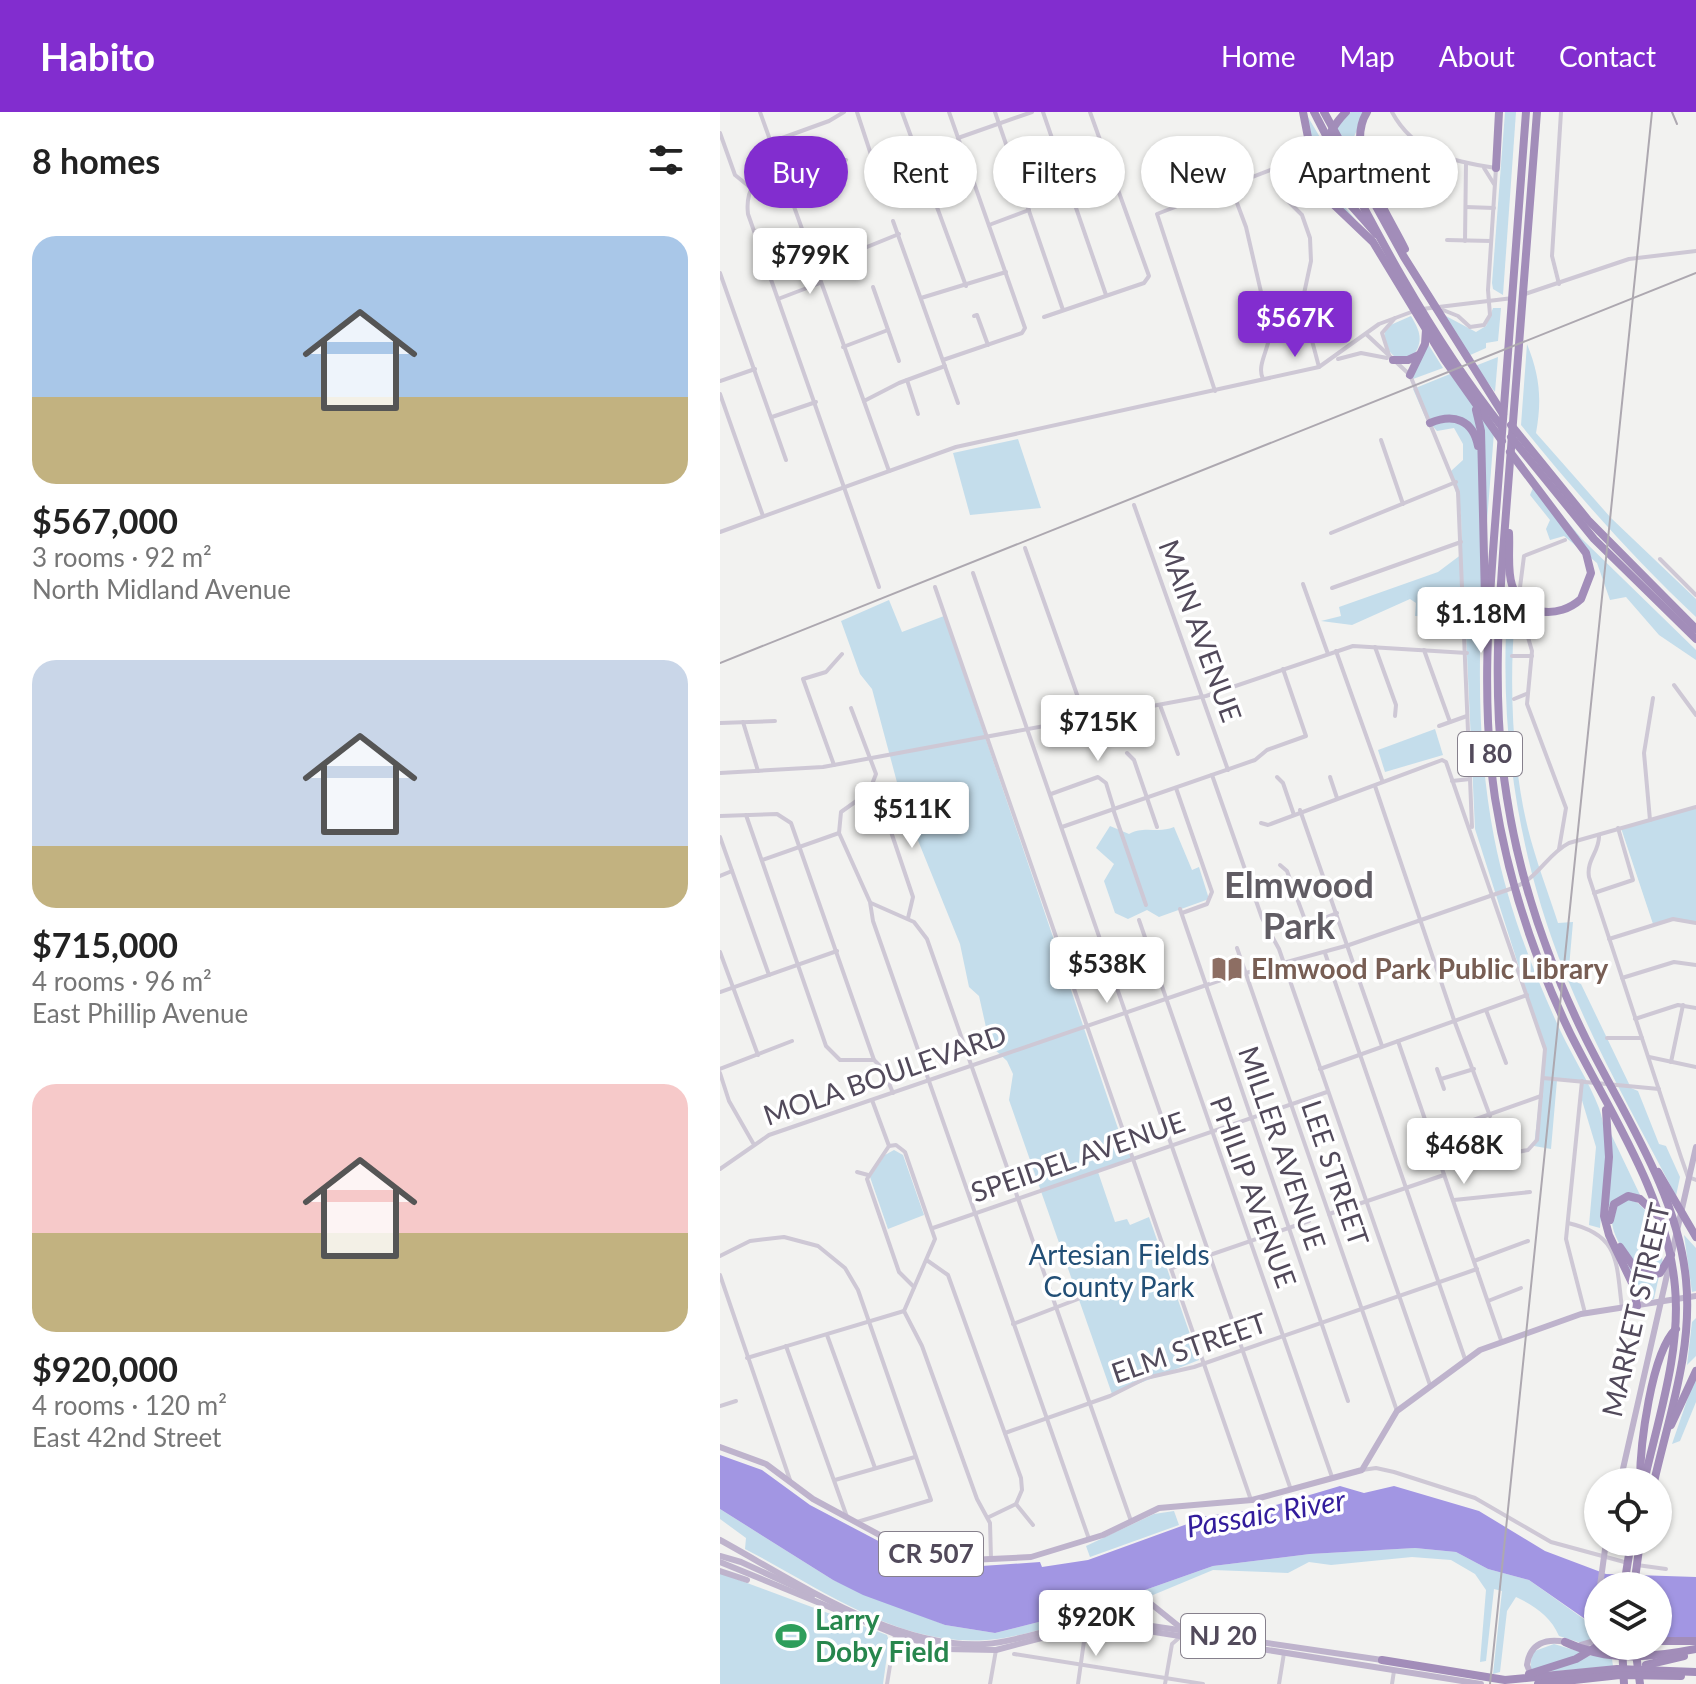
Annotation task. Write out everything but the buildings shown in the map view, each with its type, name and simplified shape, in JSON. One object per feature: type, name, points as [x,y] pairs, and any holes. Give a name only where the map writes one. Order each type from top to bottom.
[{"type":"highway","points":[[1303,112],[1317,183],[1329,200],[1373,242],[1455,375],[1582,544],[1590,563],[1590,583],[1581,599],[1564,611],[1545,613],[1528,606],[1512,587],[1507,495]]},
{"type":"highway","points":[[1314,112],[1401,271]]},
{"type":"highway","points":[[1324,112],[1427,297],[1510,424],[1597,536]]},
{"type":"highway","points":[[1367,112],[1357,137],[1361,156],[1427,297]]},
{"type":"highway","name":"I 80","points":[[1526,112],[1497,693],[1507,799],[1527,888],[1571,1008],[1605,1085],[1633,1132],[1673,1219],[1691,1294],[1665,1437],[1651,1453],[1653,1468]]},
{"type":"highway","name":"I 80","points":[[1537,112],[1501,449],[1488,624],[1490,753],[1516,893],[1552,994],[1593,1078],[1605,1085]]},
{"type":"highway","points":[[1496,168],[1502,113]]},
{"type":"highway","points":[[1344,115],[1330,136],[1326,153],[1333,187],[1370,227],[1401,271],[1489,410],[1597,536],[1696,639]]},
{"type":"highway","points":[[1410,375],[1422,351],[1426,329]]},
{"type":"highway","points":[[1393,360],[1408,360],[1422,351]]},
{"type":"highway","points":[[1455,375],[1480,423],[1482,531]]},
{"type":"highway","points":[[1430,423],[1445,418],[1459,419],[1474,432],[1479,458],[1488,624]]},
{"type":"highway","points":[[1625,566],[1696,629]]},
{"type":"highway","name":"I 80","points":[[1605,1085],[1606,1105],[1661,1219],[1674,1275],[1674,1337],[1646,1468]]},
{"type":"highway","points":[[1606,1105],[1609,1157],[1604,1216],[1609,1235],[1633,1285],[1637,1306]]},
{"type":"highway","points":[[1633,1132],[1696,1237]]},
{"type":"highway","points":[[1661,1219],[1643,1201],[1631,1196],[1616,1201],[1609,1216],[1621,1248],[1640,1272],[1658,1274],[1672,1254]]},
{"type":"highway","points":[[1651,1453],[1658,1357],[1672,1332],[1696,1314]]},
{"type":"highway","points":[[1665,1437],[1696,1371]]},
{"type":"highway","points":[[1632,1556],[1633,1572]]},
{"type":"highway","points":[[1628,1572],[1634,1556]]},
{"type":"highway","points":[[1565,1642],[1584,1649]]},
{"type":"highway","points":[[1672,1643],[1696,1646]]},
{"type":"highway","points":[[1672,1652],[1696,1646]]},
{"type":"highway","points":[[1617,1669],[1696,1646]]},
{"type":"highway","points":[[1496,1679],[1532,1673],[1584,1656]]},
{"type":"highway","name":"NJ 20","points":[[1382,1660],[1496,1679],[1617,1669],[1696,1674]]},
{"type":"highway","points":[[1626,1660],[1632,1683]]},
{"type":"highway","points":[[1632,1683],[1633,1660]]},
{"type":"highway","name":"NJ 20","points":[[1538,1684],[1620,1675],[1696,1674]]},
{"type":"highway","points":[[1559,1684],[1588,1684]]},
{"type":"main road","name":"MARKET STREET","points":[[1623,1468],[1692,1178],[1696,1147]]},
{"type":"main road","points":[[1362,1470],[1397,1411],[1465,1359],[1501,1340],[1585,1313],[1662,1302],[1691,1294]]},
{"type":"main road","name":"CR 507","points":[[720,1447],[766,1464],[847,1517],[919,1552],[991,1559],[1031,1557],[1089,1540],[1171,1506],[1252,1500],[1290,1487],[1362,1470]]},
{"type":"main road","name":"NJ 20","points":[[720,1540],[838,1605],[926,1638],[966,1644],[1005,1642],[1084,1621],[1137,1625],[1284,1653],[1481,1684]]},
{"type":"main road","points":[[1600,1572],[1603,1556]]},
{"type":"main road","points":[[721,1558],[838,1605]]},
{"type":"main road","name":"NJ 20","points":[[721,1558],[788,1592],[895,1634],[946,1649],[996,1650],[1086,1627],[1137,1625]]},
{"type":"main road","points":[[720,1571],[788,1592]]},
{"type":"main road","points":[[1137,1625],[1136,1609],[1150,1603],[1184,1633]]},
{"type":"main road","name":"NJ 20","points":[[1184,1633],[1382,1660]]},
{"type":"main road","points":[[1538,1684],[1528,1671],[1528,1657],[1539,1643],[1584,1645]]},
{"type":"street","points":[[760,112],[769,136]]},
{"type":"street","points":[[788,136],[829,121],[844,112]]},
{"type":"street","points":[[857,112],[865,136]]},
{"type":"street","points":[[902,112],[912,136]]},
{"type":"street","points":[[949,112],[957,136]]},
{"type":"street","points":[[995,112],[1063,310]]},
{"type":"street","points":[[964,136],[1032,112]]},
{"type":"street","points":[[1043,112],[1106,296]]},
{"type":"street","points":[[1044,317],[1148,279],[1148,270],[1090,112]]},
{"type":"street","points":[[1392,112],[1422,147],[1466,163],[1496,168],[1488,303],[1490,315],[1480,327],[1470,327],[1449,310]]},
{"type":"street","points":[[1559,284],[1552,256],[1561,112]]},
{"type":"street","points":[[720,133],[735,175],[744,182]]},
{"type":"street","points":[[1465,241],[1466,163]]},
{"type":"street","points":[[1482,166],[1490,174],[1495,187]]},
{"type":"street","points":[[864,401],[944,363],[1025,330],[977,191]]},
{"type":"street","points":[[1466,207],[1494,208]]},
{"type":"street","points":[[749,208],[748,214],[879,587]]},
{"type":"street","points":[[794,208],[889,471]]},
{"type":"street","points":[[939,208],[966,286]]},
{"type":"street","points":[[1173,208],[1157,214],[1215,391]]},
{"type":"street","points":[[1239,208],[1270,331],[1269,348],[1260,367],[1263,379]]},
{"type":"street","points":[[1295,208],[1302,215],[1310,238],[1311,261],[1302,303],[1319,367]]},
{"type":"street","points":[[989,225],[1029,210]]},
{"type":"street","points":[[893,221],[958,403]]},
{"type":"street","points":[[815,268],[899,234]]},
{"type":"street","points":[[1447,240],[1491,241]]},
{"type":"street","points":[[1328,363],[1388,319],[1406,313],[1488,303],[1559,284],[1629,259],[1696,251]]},
{"type":"street","points":[[921,298],[1006,272]]},
{"type":"street","points":[[720,273],[786,460]]},
{"type":"street","points":[[778,299],[820,283]]},
{"type":"street","points":[[873,287],[899,361]]},
{"type":"street","points":[[1393,360],[1384,345],[1382,333],[1389,323],[1406,313]]},
{"type":"street","points":[[974,316],[977,315],[988,345]]},
{"type":"street","points":[[843,347],[888,330]]},
{"type":"street","points":[[1366,334],[1410,375],[1456,482],[1467,653],[1471,829]]},
{"type":"street","points":[[720,532],[956,447],[1319,367],[1361,353],[1393,360]]},
{"type":"street","points":[[720,381],[755,369]]},
{"type":"street","points":[[907,380],[918,414]]},
{"type":"street","points":[[720,394],[763,516]]},
{"type":"street","points":[[772,417],[816,402]]},
{"type":"street","points":[[1381,440],[1403,504]]},
{"type":"street","points":[[1331,533],[1456,482]]},
{"type":"street","name":"MAIN AVENUE","points":[[1134,505],[1228,770]]},
{"type":"street","points":[[1559,849],[1566,808],[1530,714],[1526,694],[1532,656],[1518,603],[1523,559],[1527,554],[1565,540]]},
{"type":"street","points":[[1332,588],[1462,541]]},
{"type":"street","points":[[1025,548],[1086,720]]},
{"type":"street","points":[[1660,559],[1696,595]]},
{"type":"street","points":[[973,573],[1290,1487]]},
{"type":"street","points":[[1303,584],[1328,654]]},
{"type":"street","points":[[935,587],[1085,1027],[1252,1500]]},
{"type":"street","points":[[720,773],[834,765],[873,759],[1201,697],[1353,646],[1467,653]]},
{"type":"street","points":[[1375,647],[1396,705],[1395,716]]},
{"type":"street","points":[[1424,650],[1450,722]]},
{"type":"street","points":[[1336,651],[1382,780]]},
{"type":"street","points":[[834,765],[803,679],[826,672],[842,654]]},
{"type":"street","points":[[1512,656],[1532,656]]},
{"type":"street","points":[[1062,827],[1255,760],[1267,750],[1306,736],[1283,669]]},
{"type":"street","points":[[1674,685],[1696,715]]},
{"type":"street","points":[[1514,699],[1526,694]]},
{"type":"street","points":[[1650,820],[1644,753],[1653,698]]},
{"type":"street","points":[[1160,705],[1178,754]]},
{"type":"street","points":[[851,708],[873,759],[876,774],[869,792],[841,812],[839,833],[871,903],[873,921],[927,1082],[1089,1540]]},
{"type":"street","points":[[1439,726],[1467,716]]},
{"type":"street","points":[[720,723],[775,721]]},
{"type":"street","points":[[743,722],[758,771]]},
{"type":"street","points":[[1127,753],[1134,760],[1157,827]]},
{"type":"street","points":[[1261,823],[1268,825],[1300,810],[1444,760],[1471,829],[1545,1049],[1539,1137],[1534,1145],[1495,1156]]},
{"type":"street","points":[[1212,775],[1262,918],[1283,962],[1430,1385]]},
{"type":"street","points":[[1051,794],[1098,777],[1106,783],[1146,905]]},
{"type":"street","points":[[1277,777],[1283,783],[1294,815]]},
{"type":"street","points":[[1330,777],[1337,798]]},
{"type":"street","points":[[1452,781],[1470,779]]},
{"type":"street","points":[[1375,785],[1454,1020],[1490,1116]]},
{"type":"street","name":"MILLER AVENUE","points":[[1176,788],[1212,896],[1206,905],[1181,911],[1204,987],[1348,1401]]},
{"type":"street","points":[[869,792],[883,808],[913,897],[908,918]]},
{"type":"street","name":"MOLA BOULEVARD","points":[[720,1169],[753,1143],[1164,1000],[1245,973],[1349,945],[1528,882],[1559,849],[1598,834],[1696,807]]},
{"type":"street","points":[[1300,810],[1382,1046]]},
{"type":"street","points":[[746,815],[829,1051],[846,1061],[874,1060]]},
{"type":"street","points":[[720,816],[785,817],[793,826],[874,1060],[883,1069],[893,1093]]},
{"type":"street","points":[[1594,893],[1633,880],[1618,828]]},
{"type":"street","points":[[762,860],[839,833]]},
{"type":"street","points":[[1598,834],[1599,845],[1588,866],[1594,893],[1681,1157],[1692,1178]]},
{"type":"street","points":[[720,837],[769,975]]},
{"type":"street","points":[[1280,865],[1287,871],[1305,920],[1314,922],[1337,913]]},
{"type":"street","points":[[720,876],[732,871]]},
{"type":"street","points":[[871,903],[908,918],[927,939],[1131,1521]]},
{"type":"street","points":[[1609,939],[1673,919],[1696,923]]},
{"type":"street","name":"PHILIP AVENUE","points":[[1139,920],[1164,1000],[1332,1477]]},
{"type":"street","name":"LEE STREET","points":[[1237,948],[1397,1411]]},
{"type":"street","points":[[720,992],[837,951]]},
{"type":"street","points":[[720,952],[758,1055]]},
{"type":"street","points":[[1324,952],[1465,1359]]},
{"type":"street","points":[[1622,978],[1674,962],[1696,965]]},
{"type":"street","points":[[1320,1069],[1527,995]]},
{"type":"street","points":[[1635,1019],[1683,1005],[1696,1008]]},
{"type":"street","points":[[1671,1062],[1683,1005]]},
{"type":"street","points":[[1486,1010],[1506,1063]]},
{"type":"street","points":[[1607,1038],[1642,1038]]},
{"type":"street","points":[[753,1143],[729,1101],[720,1071],[792,1041]]},
{"type":"street","points":[[1398,1041],[1501,1340]]},
{"type":"street","points":[[1649,1057],[1696,1067]]},
{"type":"street","points":[[1437,1069],[1444,1089]]},
{"type":"street","points":[[1441,1079],[1474,1069]]},
{"type":"street","points":[[1543,1078],[1659,1089]]},
{"type":"street","points":[[1582,1081],[1566,1244],[1585,1313]]},
{"type":"street","name":"SPEIDEL AVENUE","points":[[933,1228],[1327,1092]]},
{"type":"street","points":[[1431,1135],[1541,1096]]},
{"type":"street","points":[[872,1100],[889,1146]]},
{"type":"street","points":[[868,1175],[889,1146],[896,1145],[905,1152],[933,1228],[934,1245],[904,1311],[922,1346],[977,1499],[989,1517],[991,1559]]},
{"type":"street","points":[[1681,1157],[1693,1159]]},
{"type":"street","points":[[857,1172],[868,1175]]},
{"type":"street","points":[[1329,1214],[1445,1174]]},
{"type":"street","points":[[868,1175],[899,1272],[914,1287]]},
{"type":"street","points":[[1454,1200],[1530,1192]]},
{"type":"street","points":[[1171,1269],[1309,1221]]},
{"type":"street","points":[[1568,1223],[1591,1228],[1604,1237],[1616,1262],[1622,1308]]},
{"type":"street","points":[[720,1256],[741,1244],[766,1237],[809,1242],[832,1255],[850,1275],[931,1500],[857,1522]]},
{"type":"street","points":[[1474,1261],[1528,1241]]},
{"type":"street","points":[[928,1261],[948,1275],[1023,1484],[1016,1504],[989,1517]]},
{"type":"street","name":"ELM STREET","points":[[1005,1433],[1089,1404],[1146,1378],[1204,1364],[1477,1269]]},
{"type":"street","points":[[720,1275],[791,1482]]},
{"type":"street","points":[[1488,1301],[1521,1288]]},
{"type":"street","points":[[1013,1324],[1078,1299]]},
{"type":"street","points":[[747,1358],[904,1311]]},
{"type":"street","points":[[827,1334],[875,1468]]},
{"type":"street","points":[[786,1346],[847,1517]]},
{"type":"street","points":[[720,1406],[736,1401]]},
{"type":"street","points":[[835,1480],[915,1457]]},
{"type":"street","points":[[1362,1470],[1376,1468],[1394,1472],[1475,1498],[1551,1542],[1584,1551]]},
{"type":"street","points":[[1016,1504],[1033,1525]]},
{"type":"street","points":[[1603,1556],[1666,1569]]},
{"type":"street","points":[[1078,1684],[1086,1627]]},
{"type":"street","points":[[1166,1681],[1172,1644],[1184,1633]]},
{"type":"street","points":[[887,1684],[895,1634]]},
{"type":"street","points":[[990,1684],[996,1650]]},
{"type":"street","points":[[1279,1684],[1284,1653]]},
{"type":"street","points":[[1014,1654],[1166,1681],[1203,1684]]},
{"type":"street","points":[[1392,1684],[1394,1670]]},
{"type":"green space","points":[[1305,112],[1319,136],[1309,136]]},
{"type":"green space","points":[[1351,112],[1365,112],[1354,136],[1341,136],[1336,128]]},
{"type":"green space","points":[[1505,112],[1516,112],[1503,295],[1493,289],[1492,283]]},
{"type":"green space","points":[[1493,308],[1501,308],[1498,341],[1486,343],[1486,348],[1468,356],[1444,315],[1476,332],[1486,326]]},
{"type":"green space","points":[[1411,316],[1418,331],[1419,346],[1413,356],[1395,357],[1385,344],[1386,327]]},
{"type":"green space","points":[[1428,344],[1443,368],[1413,379],[1413,369]]},
{"type":"green space","points":[[1527,344],[1539,388],[1536,433],[1611,518],[1696,599],[1696,617],[1605,524],[1521,425]]},
{"type":"green space","points":[[1498,357],[1495,392],[1475,366]]},
{"type":"green space","points":[[1450,374],[1494,432],[1480,634],[1480,685],[1486,786],[1494,837],[1513,912],[1530,961],[1561,1032],[1595,1098],[1603,1122],[1606,1168],[1600,1228],[1589,1225],[1596,1147],[1581,1097],[1581,1081],[1557,1080],[1551,1149],[1534,1146],[1545,1049],[1475,829],[1466,633],[1454,617],[1415,616],[1416,603],[1410,599],[1352,625],[1321,621],[1341,616],[1339,607],[1438,572],[1462,554],[1461,515],[1451,471],[1463,460],[1463,444],[1454,428],[1437,431],[1426,419],[1413,389]]},
{"type":"green space","points":[[1018,439],[1041,508],[970,515],[953,453]]},
{"type":"green space","points":[[1535,483],[1582,539],[1696,650],[1696,660],[1659,635],[1626,597],[1610,600],[1597,563],[1564,536],[1550,540],[1546,529],[1550,520],[1530,495]]},
{"type":"green space","points":[[1508,599],[1514,605],[1515,615],[1512,695],[1518,778],[1531,841],[1558,923],[1573,922],[1568,979],[1581,984],[1631,1088],[1638,1091],[1659,1144],[1666,1146],[1680,1177],[1676,1196],[1577,1002],[1548,928],[1534,883],[1523,836],[1509,742],[1506,694]]},
{"type":"green space","name":"Artesian Fields County Park","points":[[889,600],[902,632],[944,616],[1125,1149],[1133,1159],[1098,1172],[1115,1222],[1127,1219],[1130,1225],[1149,1217],[1199,1360],[1112,1394],[1009,1100],[1013,1074],[1007,1061],[990,1045],[979,996],[969,987],[960,944],[902,801],[872,689],[860,674],[841,621]]},
{"type":"green space","points":[[1435,729],[1443,755],[1385,772],[1378,750]]},
{"type":"green space","points":[[1696,807],[1696,923],[1673,919],[1653,924],[1621,828]]},
{"type":"green space","points":[[1110,826],[1129,834],[1174,827],[1192,870],[1199,867],[1209,899],[1159,917],[1147,910],[1128,919],[1115,913],[1104,881],[1114,864],[1096,848]]},
{"type":"green space","points":[[1610,1132],[1641,1197],[1619,1197],[1606,1213]]},
{"type":"green space","points":[[894,1150],[903,1155],[924,1215],[888,1229],[870,1177],[885,1155]]},
{"type":"green space","points":[[1626,1198],[1643,1208],[1654,1225],[1663,1265],[1655,1270],[1638,1266],[1618,1240],[1612,1218],[1616,1203]]},
{"type":"green space","points":[[1684,1235],[1696,1248],[1696,1291],[1692,1292]]},
{"type":"green space","points":[[1626,1264],[1640,1277],[1659,1276],[1654,1299],[1639,1300]]},
{"type":"green space","points":[[1696,1318],[1696,1356],[1687,1365],[1692,1322]]},
{"type":"green space","points":[[1696,1374],[1696,1402],[1680,1441],[1672,1444]]},
{"type":"green space","points":[[720,1509],[833,1580],[945,1625],[995,1633],[1094,1608],[1213,1566],[1310,1554],[1415,1548],[1456,1552],[1488,1569],[1529,1580],[1584,1619],[1584,1643],[1559,1636],[1542,1613],[1516,1597],[1507,1611],[1500,1672],[1493,1674],[1502,1591],[1494,1589],[1486,1661],[1480,1662],[1486,1590],[1475,1574],[1451,1560],[1412,1557],[1331,1565],[1309,1562],[1288,1573],[1213,1570],[1153,1595],[1152,1601],[1136,1603],[1124,1614],[1089,1617],[1005,1638],[954,1640],[891,1625],[861,1612],[745,1549],[746,1538],[720,1519]]},
{"type":"green space","points":[[1174,1511],[1179,1525],[1090,1557],[1086,1546],[1154,1514]]},
{"type":"green space","points":[[720,1573],[887,1635],[889,1641],[883,1684],[720,1684]]},
{"type":"green space","points":[[1554,1644],[1584,1653],[1530,1672],[1532,1652]]},
{"type":"green space","points":[[1584,1658],[1612,1660],[1613,1666],[1547,1672]]},
{"type":"water","name":"Passaic River","points":[[720,1455],[762,1470],[810,1505],[905,1555],[967,1567],[1040,1562],[1042,1567],[1088,1560],[1190,1523],[1191,1518],[1262,1509],[1340,1486],[1364,1493],[1394,1486],[1479,1511],[1545,1551],[1601,1572],[1584,1572],[1584,1618],[1529,1580],[1488,1569],[1456,1552],[1415,1548],[1310,1554],[1213,1566],[1094,1608],[995,1633],[945,1625],[863,1595],[833,1580],[720,1509]]},
{"type":"water","points":[[1672,1576],[1696,1577],[1696,1637],[1672,1638]]},
{"type":"railway","points":[[1490,1684],[1652,112]]},
{"type":"railway","points":[[1672,112],[1677,124]]},
{"type":"railway","points":[[720,663],[1696,273]]},
{"type":"place","name":"Elmwood Park Public Library","points":[[1227,969]]},
{"type":"place","name":"Larry Doby Field","points":[[791,1636]]},
{"type":"district","name":"Elmwood Park","points":[[1299,906]]}]
